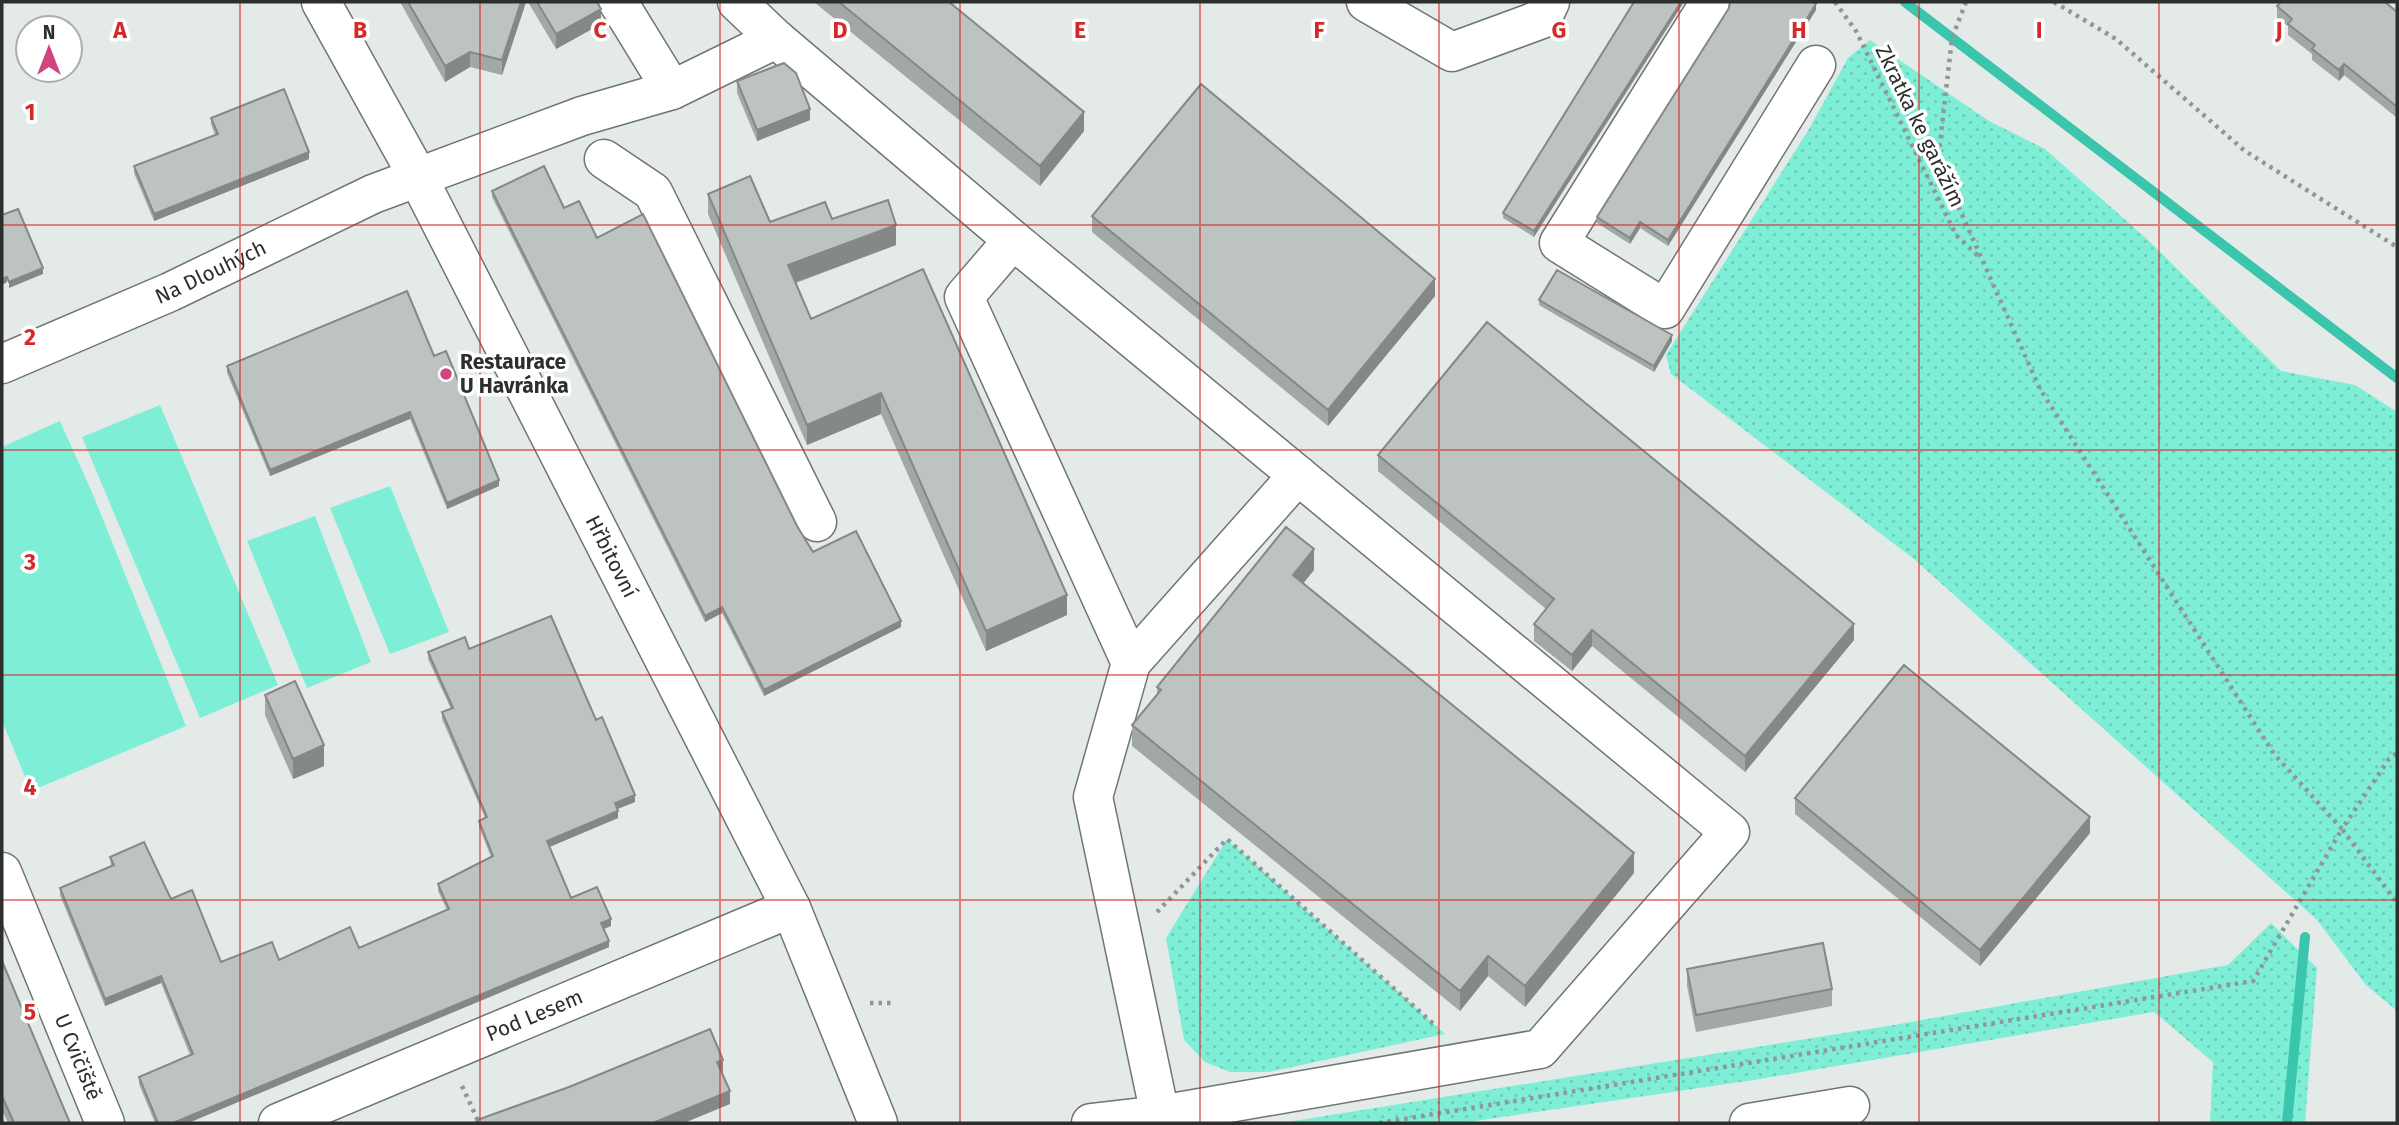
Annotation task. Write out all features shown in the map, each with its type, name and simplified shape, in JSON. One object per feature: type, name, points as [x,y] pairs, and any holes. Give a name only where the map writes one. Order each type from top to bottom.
[{"type":"street","name":"Hřbitovní","points":[[321,2],[418,177],[791,908],[878,1123]]},
{"type":"street","points":[[618,2],[672,90]]},
{"type":"street","points":[[737,2],[776,39],[1013,240],[1730,831],[1540,1049],[1160,1115],[1091,1123]]},
{"type":"street","points":[[1366,2],[1452,52],[1542,19],[1550,2]]},
{"type":"street","points":[[1710,2],[1559,243],[1665,309],[1816,65]]},
{"type":"street","name":"Na Dlouhých","points":[[2,364],[170,292],[373,194],[582,116],[672,90],[776,39]]},
{"type":"street","points":[[604,159],[653,192],[817,522]]},
{"type":"street","points":[[1013,240],[964,297],[1131,663]]},
{"type":"street","points":[[1160,1115],[1093,797],[1131,663],[1298,475]]},
{"type":"street","name":"U Cvičiště","points":[[2,872],[104,1123]]},
{"type":"street","name":"Pod Lesem","points":[[278,1123],[791,908]]},
{"type":"street","points":[[1749,1123],[1850,1106]]},
{"type":"path","name":"Zkratka ke garážím","points":[[1835,2],[1856,31],[1955,235],[1982,260]]},
{"type":"path","points":[[1966,2],[1952,38],[1938,161],[2040,389],[2274,754],[2342,829],[2397,903]]},
{"type":"path","points":[[2054,2],[2116,39],[2245,151],[2397,247]]},
{"type":"path","points":[[1380,1123],[2253,981],[2342,829],[2389,759],[2397,753]]},
{"type":"path","points":[[1124,945],[1227,839],[1474,1060]]},
{"type":"green space","points":[[1870,40],[1989,121],[2045,149],[2148,240],[2281,371],[2355,385],[2397,412],[2397,1011],[2366,985],[2317,920],[1914,559],[1671,374],[1666,355],[1809,129],[1848,58]]},
{"type":"green space","points":[[160,405],[278,685],[200,718],[82,437]]},
{"type":"green space","points":[[60,421],[94,497],[186,726],[31,791],[2,721],[2,447]]},
{"type":"green space","points":[[390,486],[449,632],[390,654],[330,508]]},
{"type":"green space","points":[[315,516],[371,662],[307,688],[247,541]]},
{"type":"green space","points":[[1227,839],[1445,1034],[1269,1072],[1230,1072],[1205,1062],[1184,1040],[1166,938]]},
{"type":"green space","points":[[2271,923],[2317,968],[2305,1123],[2210,1123],[2213,1062],[2154,1012],[1754,1080],[1462,1123],[1281,1123],[1894,1025],[2228,965]]},
{"type":"building","points":[[408,2],[521,2],[502,60],[470,52],[445,66]]},
{"type":"building","points":[[537,2],[597,2],[601,9],[556,34]]},
{"type":"building","points":[[839,2],[949,2],[1084,112],[1040,166]]},
{"type":"building","points":[[1634,2],[1681,2],[1534,231],[1503,213]]},
{"type":"building","points":[[1730,2],[1816,4],[1668,240],[1640,222],[1630,238],[1597,217],[1729,8]]},
{"type":"building","points":[[2281,2],[2385,2],[2397,12],[2396,106],[2344,64],[2339,70],[2312,49],[2315,45],[2288,24],[2292,19],[2277,6]]},
{"type":"building","points":[[784,63],[796,73],[810,109],[757,130],[737,81]]},
{"type":"building","points":[[1201,84],[1435,279],[1328,410],[1092,216]]},
{"type":"building","points":[[284,89],[309,152],[154,214],[134,166],[218,134],[211,118]]},
{"type":"building","points":[[544,166],[564,208],[579,201],[597,238],[643,214],[797,526],[813,552],[856,531],[901,621],[764,690],[722,607],[705,616],[492,191]]},
{"type":"building","points":[[750,176],[770,222],[825,202],[832,219],[888,200],[896,225],[788,265],[811,319],[923,269],[1067,595],[986,631],[881,393],[807,425],[708,194]]},
{"type":"building","points":[[18,209],[43,268],[9,282],[7,277],[2,279],[2,215]]},
{"type":"building","points":[[1557,270],[1672,335],[1654,366],[1539,300]]},
{"type":"building","points":[[407,291],[434,356],[446,351],[499,480],[447,503],[410,412],[270,470],[227,366]]},
{"type":"building","points":[[1487,322],[1854,624],[1745,756],[1592,630],[1572,655],[1534,624],[1554,599],[1378,455]]},
{"type":"building","points":[[1286,527],[1314,549],[1293,575],[1634,853],[1525,986],[1488,956],[1460,991],[1132,725],[1161,690],[1157,687]]},
{"type":"building","points":[[551,616],[596,720],[602,717],[635,795],[615,803],[618,811],[547,841],[571,898],[597,887],[611,919],[601,923],[609,941],[173,1123],[158,1123],[139,1077],[193,1054],[161,976],[105,999],[60,888],[114,865],[110,857],[144,842],[171,899],[192,890],[221,962],[272,942],[279,960],[350,927],[359,948],[449,909],[438,884],[493,856],[479,821],[487,817],[442,712],[453,708],[428,652],[465,637],[469,649]]},
{"type":"building","points":[[1904,665],[2090,817],[1980,950],[1795,798]]},
{"type":"building","points":[[295,681],[324,745],[293,759],[265,695]]},
{"type":"building","points":[[1823,943],[1832,989],[1696,1015],[1687,969]]},
{"type":"building","points":[[2,961],[70,1123],[14,1123],[2,1096]]},
{"type":"building","points":[[710,1029],[723,1060],[717,1062],[730,1091],[653,1123],[473,1123],[569,1087]]},
{"type":"waterway","points":[[1905,2],[2397,378]]},
{"type":"waterway","points":[[2287,1123],[2305,937]]},
{"type":"place","name":"Restaurace U Havránka","points":[[446,374]]}]
